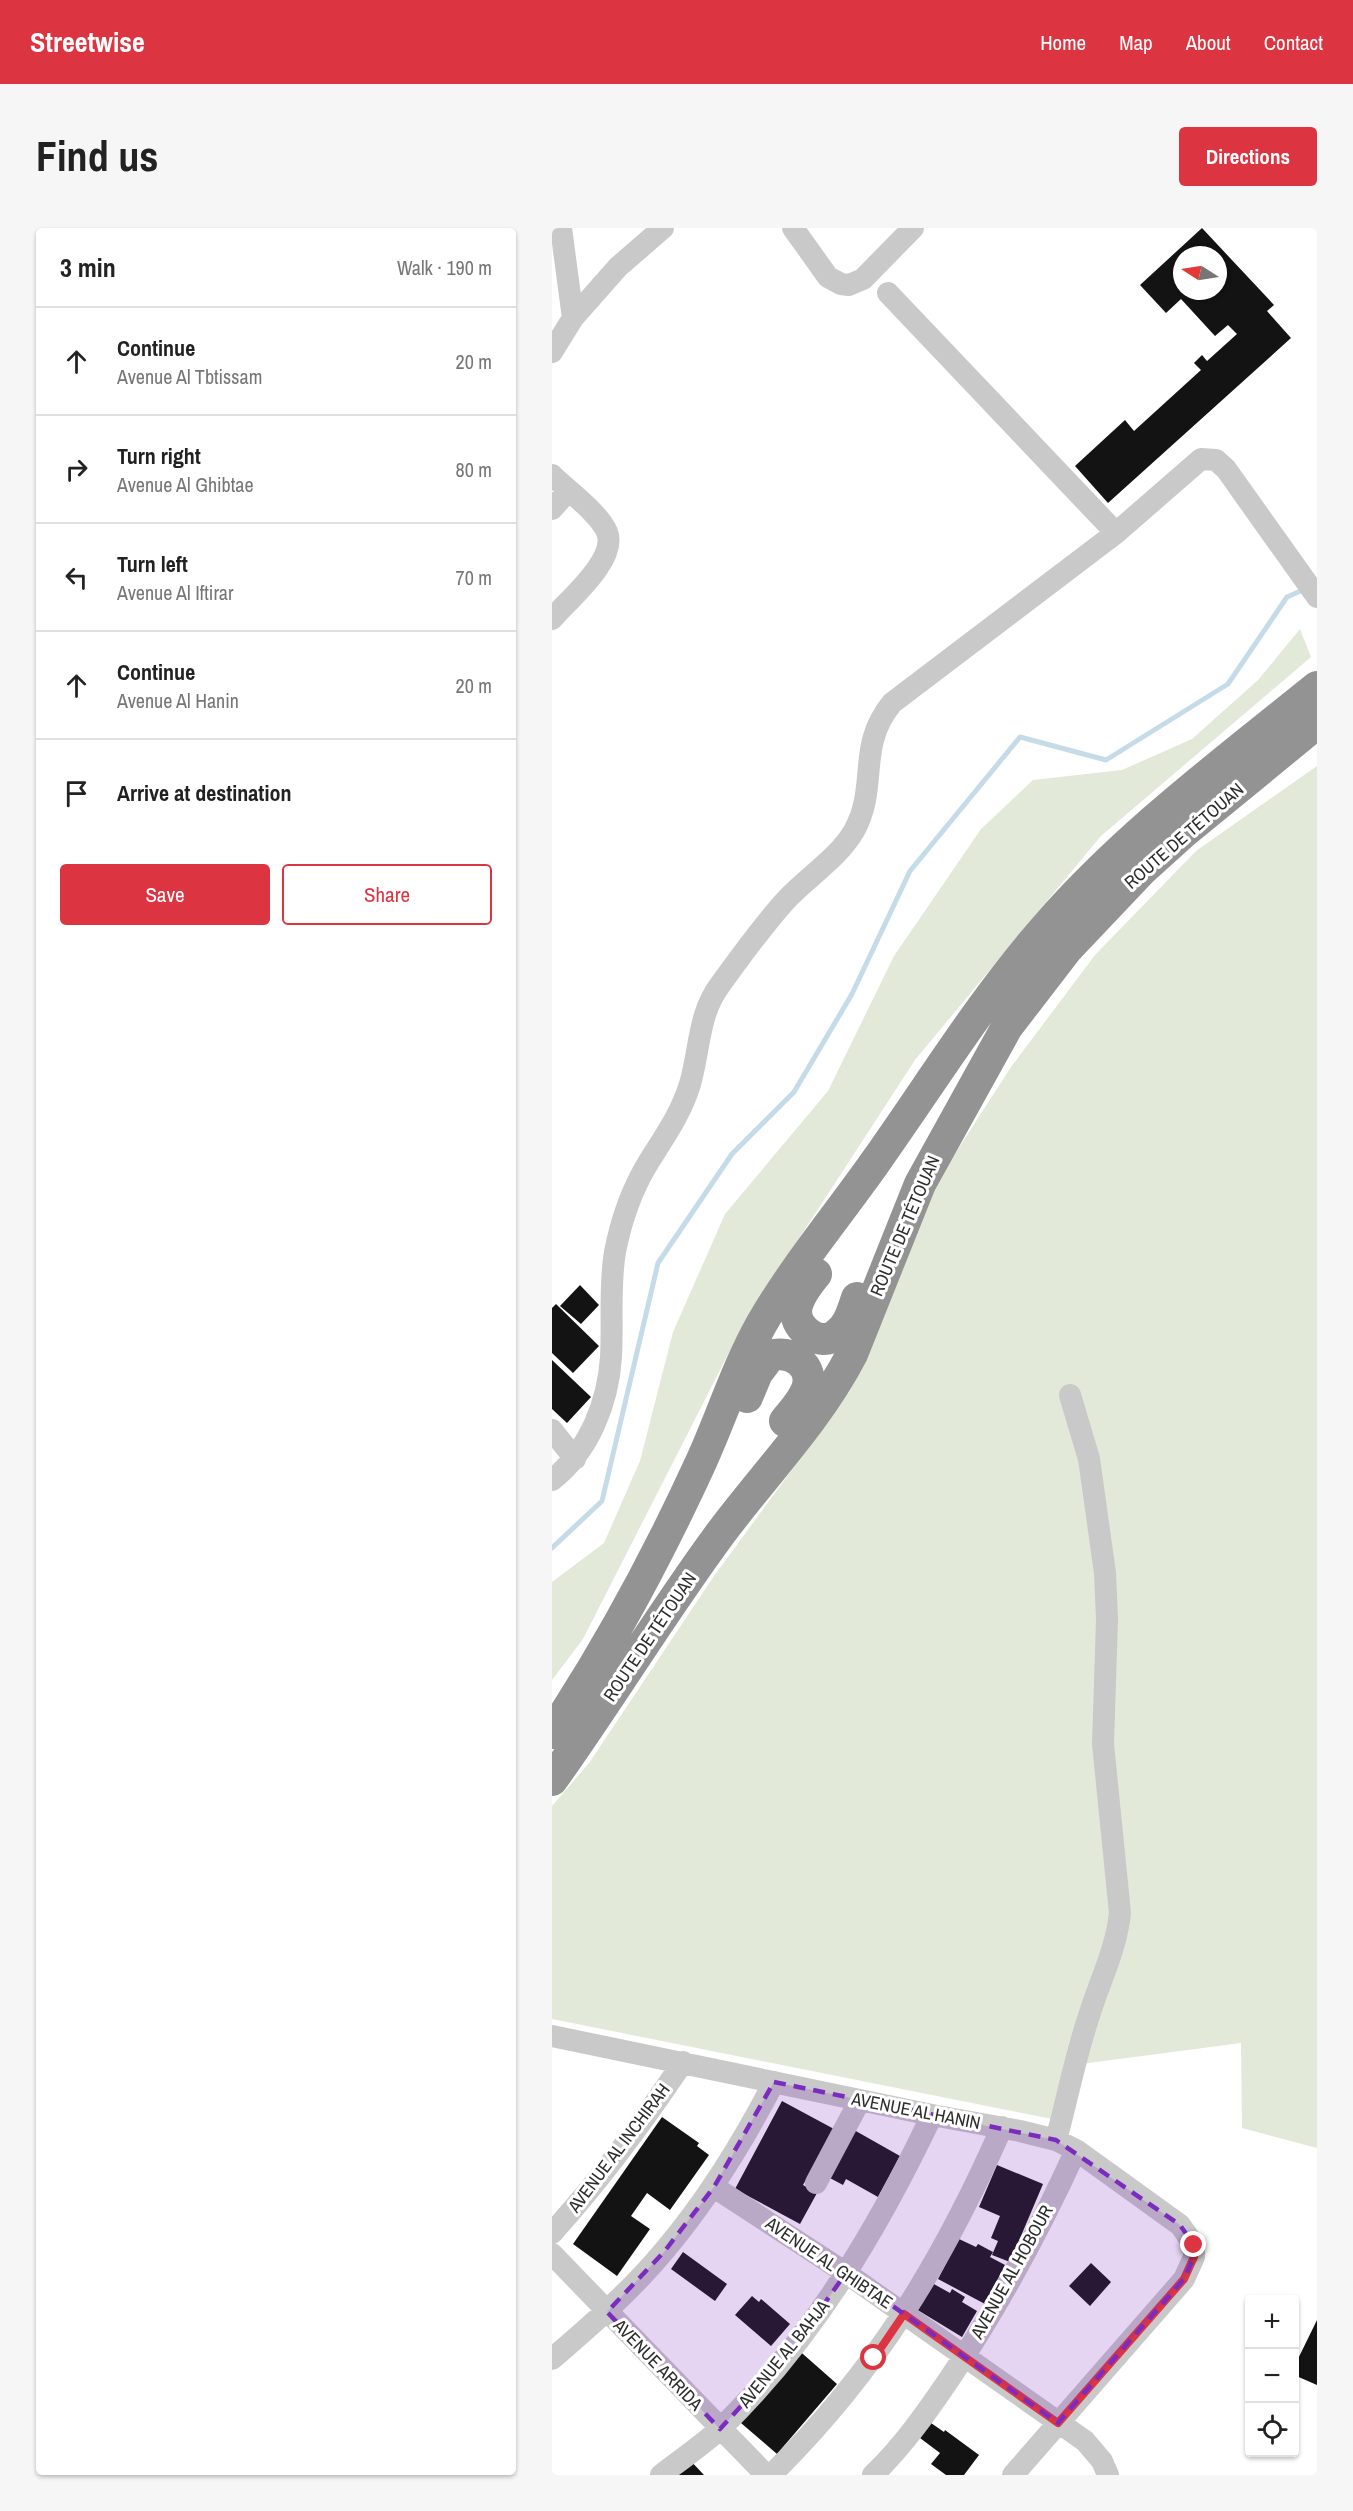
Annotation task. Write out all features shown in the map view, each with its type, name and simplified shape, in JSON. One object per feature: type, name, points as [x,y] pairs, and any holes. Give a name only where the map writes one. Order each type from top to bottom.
[{"type":"highway","name":"ROUTE DE TÉTOUAN","points":[[552,1733],[625,1614],[674,1520],[713,1436],[741,1364],[762,1324],[787,1284],[878,1158],[981,1008],[1046,926],[1124,845],[1317,687]]},
{"type":"highway","name":"ROUTE DE TÉTOUAN","points":[[552,1780],[718,1537],[818,1408],[842,1373],[852,1354],[920,1184],[1007,1027],[1068,949],[1141,871],[1183,833],[1317,723]]},
{"type":"highway","points":[[981,1008],[906,1138],[836,1246],[803,1290],[796,1309],[797,1317],[804,1330],[810,1335],[832,1337],[848,1322],[890,1218],[921,1156],[947,1112],[1007,1027]]},
{"type":"highway","points":[[574,1700],[636,1616],[669,1562],[698,1507],[764,1363],[770,1356],[777,1354],[797,1359],[802,1363],[808,1376],[803,1396],[741,1481],[649,1620],[586,1733]]},
{"type":"street","points":[[561,228],[573,318]]},
{"type":"street","points":[[552,352],[573,318],[618,267],[663,228]]},
{"type":"street","points":[[793,228],[828,277],[849,285],[863,279],[913,228]]},
{"type":"street","points":[[888,293],[1116,533]]},
{"type":"street","points":[[552,1480],[575,1458],[587,1440],[599,1413],[607,1386],[611,1357],[612,1275],[620,1227],[631,1195],[681,1108],[690,1083],[702,1022],[713,994],[787,899],[837,852],[852,833],[861,816],[867,792],[872,739],[883,714],[892,703],[1116,533],[1202,459],[1216,460],[1226,470],[1312,591]]},
{"type":"street","points":[[552,475],[598,520],[607,532],[609,543],[601,564],[552,619]]},
{"type":"street","points":[[552,509],[568,491]]},
{"type":"street","name":"AVENUE AL HOBOUR","points":[[886,2471],[965,2356],[1044,2221],[1066,2145],[1087,2021],[1115,1944],[1120,1913],[1103,1744],[1107,1619],[1105,1573],[1089,1459],[1070,1395]]},
{"type":"street","points":[[552,1430],[575,1458]]},
{"type":"street","name":"AVENUE AL HANIN","points":[[552,2036],[932,2115],[1002,2127],[1066,2145],[1180,2225],[1194,2245],[1194,2257],[1190,2269],[1174,2292],[1013,2475]]},
{"type":"street","name":"AVENUE AL INCHIRAH","points":[[552,2233],[594,2186],[641,2126],[683,2062]]},
{"type":"street","points":[[552,2360],[607,2312],[664,2252],[714,2187],[746,2135],[774,2082]]},
{"type":"street","points":[[816,2183],[860,2100]]},
{"type":"street","name":"AVENUE AL BAHJA","points":[[661,2475],[720,2429],[788,2355],[846,2273],[897,2187],[932,2115]]},
{"type":"street","points":[[771,2475],[842,2400],[904,2314],[957,2223],[1002,2127]]},
{"type":"street","name":"AVENUE AL GHIBTAE","points":[[714,2187],[846,2273],[1085,2441],[1095,2450],[1108,2475]]},
{"type":"street","name":"AVENUE ARRIDA","points":[[552,2254],[766,2475]]},
{"type":"highlighted area","points":[[774,2082],[1056,2140],[1180,2225],[1194,2245],[1194,2257],[1184,2279],[1058,2423],[846,2273],[788,2355],[720,2429],[607,2312],[664,2252],[714,2187]]},
{"type":"green space","points":[[1300,629],[1311,657],[1101,836],[915,1060],[744,1323],[583,1639],[552,1680],[552,1582],[604,1543],[640,1461],[673,1332],[725,1214],[828,1091],[894,956],[981,829],[1033,780],[1122,770],[1192,739],[1258,680]]},
{"type":"green space","points":[[1317,766],[1317,2148],[1242,2128],[1241,2043],[1081,2064],[1057,2120],[552,2019],[552,1806],[589,1763],[714,1576],[849,1392],[929,1194],[1011,1067],[1095,955],[1196,851]]},
{"type":"building","points":[[1202,228],[1219,246],[1182,246]]},
{"type":"building","points":[[1173,255],[1173,300],[1180,300],[1166,313],[1140,285]]},
{"type":"building","points":[[1227,255],[1274,305],[1267,311],[1291,338],[1108,503],[1075,466],[1125,420],[1134,431],[1201,370],[1194,363],[1202,355],[1207,361],[1237,334],[1228,325],[1215,336],[1182,300],[1227,300]]},
{"type":"building","points":[[580,1285],[599,1305],[581,1324],[560,1306]]},
{"type":"building","points":[[556,1304],[599,1346],[573,1373],[552,1353],[552,1308]]},
{"type":"building","points":[[552,1360],[591,1397],[567,1423],[552,1409]]},
{"type":"building","points":[[782,2101],[834,2129],[803,2185],[817,2193],[800,2224],[735,2189]]},
{"type":"building","points":[[662,2117],[699,2143],[697,2146],[709,2155],[670,2210],[647,2193],[631,2216],[650,2229],[617,2276],[573,2244]]},
{"type":"building","points":[[854,2130],[900,2156],[878,2197],[846,2179],[843,2185],[828,2177]]},
{"type":"building","points":[[997,2165],[1043,2184],[1010,2262],[992,2255],[998,2241],[991,2238],[1000,2216],[979,2207]]},
{"type":"building","points":[[959,2239],[976,2247],[978,2244],[993,2252],[990,2257],[1005,2265],[985,2304],[938,2279]]},
{"type":"building","points":[[683,2252],[727,2284],[715,2301],[671,2269]]},
{"type":"building","points":[[1091,2263],[1111,2282],[1090,2306],[1069,2286]]},
{"type":"building","points":[[932,2283],[950,2293],[952,2289],[965,2297],[962,2302],[977,2311],[962,2337],[916,2309]]},
{"type":"building","points":[[752,2296],[759,2302],[761,2299],[790,2324],[771,2346],[735,2315]]},
{"type":"building","points":[[1317,2320],[1317,2385],[1299,2377],[1299,2357]]},
{"type":"building","points":[[795,2347],[837,2384],[777,2454],[734,2417]]},
{"type":"building","points":[[931,2423],[944,2432],[945,2430],[979,2455],[964,2475],[946,2475],[931,2464],[940,2453],[920,2438]]},
{"type":"building","points":[[688,2458],[704,2475],[669,2475]]},
{"type":"waterway","points":[[552,1548],[602,1501],[658,1263],[732,1154],[794,1092],[852,994],[910,871],[1020,737],[1106,760],[1228,684],[1287,597],[1305,589]]},
{"type":"route","points":[[874,2358],[904,2314],[1058,2423],[1184,2279],[1194,2257],[1194,2245]]}]
